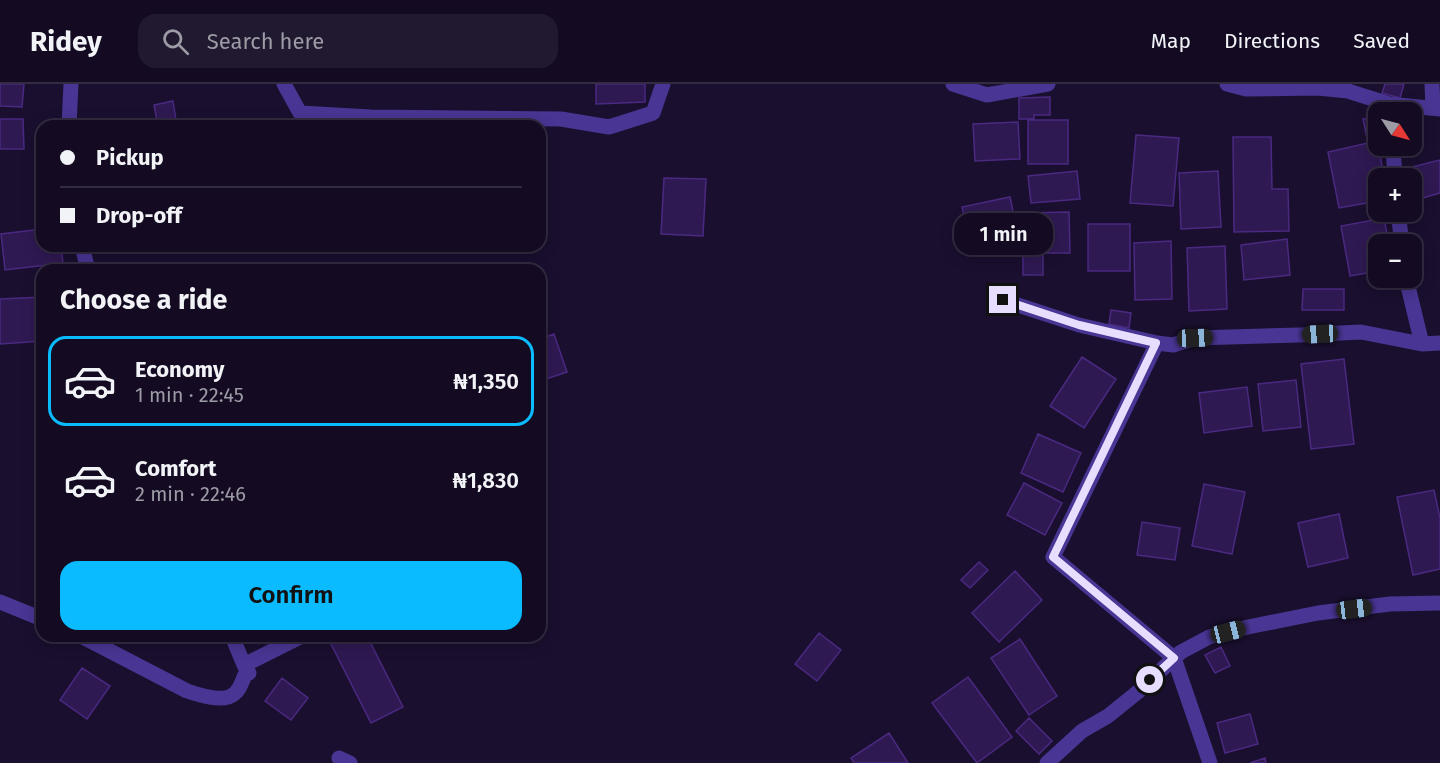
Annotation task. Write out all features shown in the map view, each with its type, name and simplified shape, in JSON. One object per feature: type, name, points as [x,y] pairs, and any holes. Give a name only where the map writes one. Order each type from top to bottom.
[{"type":"street","points":[[69,120],[71,84]]},
{"type":"street","points":[[284,84],[300,113],[370,117],[561,119],[609,127],[653,113],[663,84]]},
{"type":"street","points":[[952,84],[987,95],[1048,84]]},
{"type":"street","points":[[1227,84],[1246,89],[1318,86],[1348,91],[1375,102]]},
{"type":"street","points":[[1432,84],[1436,109]]},
{"type":"street","points":[[1408,288],[1422,344]]},
{"type":"street","points":[[1003,300],[1079,325],[1173,345],[1195,338],[1361,332],[1422,344],[1440,343]]},
{"type":"street","points":[[1156,343],[1053,557],[1174,658],[1210,763]]},
{"type":"street","points":[[0,602],[36,617]]},
{"type":"street","points":[[1047,763],[1082,731],[1108,716],[1139,691],[1181,652],[1209,637],[1318,613],[1390,604],[1440,603]]},
{"type":"street","points":[[93,642],[187,691],[201,696],[219,698],[231,696],[240,688],[246,673],[249,673],[234,642]]},
{"type":"street","points":[[244,665],[290,642]]},
{"type":"building","points":[[0,84],[24,84],[22,107],[0,106]]},
{"type":"building","points":[[596,84],[645,84],[645,102],[596,104]]},
{"type":"building","points":[[1385,84],[1404,84],[1400,98],[1382,93]]},
{"type":"building","points":[[1050,97],[1050,115],[1034,115],[1034,119],[1019,119],[1019,98]]},
{"type":"building","points":[[173,101],[176,120],[157,120],[154,105]]},
{"type":"building","points":[[1368,118],[1368,143],[1363,119]]},
{"type":"building","points":[[0,119],[23,119],[24,149],[0,149]]},
{"type":"building","points":[[1028,120],[1068,120],[1068,164],[1028,164]]},
{"type":"building","points":[[1018,122],[1020,159],[975,161],[973,124]]},
{"type":"building","points":[[1136,135],[1179,138],[1173,206],[1130,203]]},
{"type":"building","points":[[1233,137],[1271,137],[1272,189],[1288,189],[1289,231],[1234,232]]},
{"type":"building","points":[[1368,143],[1368,156],[1380,156],[1382,168],[1368,168],[1368,203],[1339,208],[1328,152]]},
{"type":"building","points":[[1440,160],[1440,193],[1422,198],[1422,168],[1408,168]]},
{"type":"building","points":[[1077,171],[1080,199],[1031,203],[1028,176]]},
{"type":"building","points":[[1218,171],[1221,227],[1181,229],[1179,173]]},
{"type":"building","points":[[664,178],[706,179],[703,236],[661,234]]},
{"type":"building","points":[[1010,197],[1018,235],[970,245],[962,207]]},
{"type":"building","points":[[1069,212],[1070,253],[1043,253],[1043,275],[1023,275],[1023,213]]},
{"type":"building","points":[[1368,221],[1385,222],[1387,234],[1368,234],[1368,273],[1350,276],[1341,226]]},
{"type":"building","points":[[1088,224],[1130,224],[1130,271],[1088,271]]},
{"type":"building","points":[[36,230],[36,252],[62,252],[63,263],[36,264],[36,266],[5,270],[1,234]]},
{"type":"building","points":[[1287,239],[1290,275],[1244,280],[1241,245]]},
{"type":"building","points":[[1171,241],[1172,299],[1135,300],[1134,243]]},
{"type":"building","points":[[1225,246],[1227,309],[1189,311],[1187,248]]},
{"type":"building","points":[[1303,289],[1344,289],[1344,310],[1302,310]]},
{"type":"building","points":[[36,297],[36,341],[0,344],[0,299]]},
{"type":"building","points":[[1111,310],[1131,313],[1129,328],[1109,324]]},
{"type":"building","points":[[554,334],[567,372],[546,379],[546,337]]},
{"type":"building","points":[[1082,357],[1116,379],[1084,428],[1050,406]]},
{"type":"building","points":[[1344,359],[1354,444],[1311,449],[1301,364]]},
{"type":"building","points":[[1296,380],[1301,427],[1263,431],[1258,384]]},
{"type":"building","points":[[1247,387],[1252,426],[1204,433],[1199,393]]},
{"type":"building","points":[[1038,434],[1081,453],[1063,492],[1021,473]]},
{"type":"building","points":[[1024,483],[1062,503],[1045,535],[1007,515]]},
{"type":"building","points":[[1204,484],[1245,492],[1232,554],[1192,546]]},
{"type":"building","points":[[1434,490],[1440,518],[1440,569],[1413,575],[1397,497]]},
{"type":"building","points":[[1339,514],[1348,558],[1308,567],[1298,523]]},
{"type":"building","points":[[1142,522],[1180,528],[1175,560],[1137,555]]},
{"type":"building","points":[[979,562],[988,570],[970,588],[961,580]]},
{"type":"building","points":[[1015,571],[1042,600],[999,642],[972,613]]},
{"type":"building","points":[[819,633],[841,650],[817,681],[795,664]]},
{"type":"building","points":[[1020,639],[1057,696],[1029,715],[991,658]]},
{"type":"building","points":[[330,642],[370,642],[403,707],[371,723]]},
{"type":"building","points":[[1221,647],[1230,666],[1215,673],[1205,655]]},
{"type":"building","points":[[82,668],[110,686],[87,719],[60,700]]},
{"type":"building","points":[[968,677],[1012,737],[977,763],[932,703]]},
{"type":"building","points":[[282,678],[308,698],[291,720],[265,701]]},
{"type":"building","points":[[1250,714],[1258,744],[1225,753],[1217,723]]},
{"type":"building","points":[[1029,718],[1052,741],[1039,754],[1016,731]]},
{"type":"building","points":[[889,733],[908,763],[854,763],[851,758]]},
{"type":"building","points":[[1265,758],[1266,763],[1250,763]]},
{"type":"route","points":[[1003,300],[1079,325],[1156,343],[1053,557],[1174,658],[1150,680]]}]
